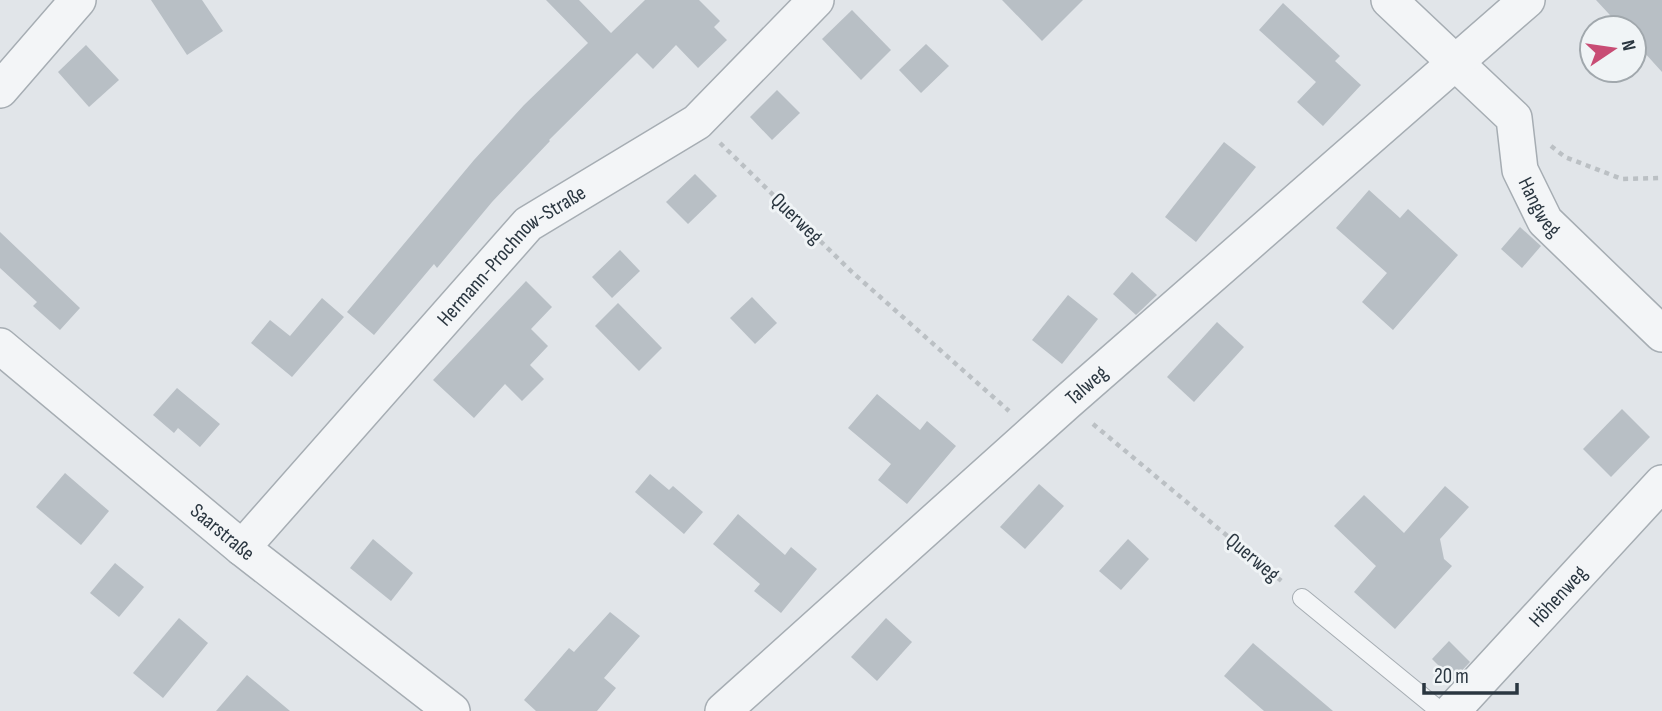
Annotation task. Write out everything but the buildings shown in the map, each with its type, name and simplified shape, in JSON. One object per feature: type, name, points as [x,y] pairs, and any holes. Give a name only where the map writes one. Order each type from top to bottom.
[{"type":"street","points":[[0,90],[78,0]]},
{"type":"street","name":"Hermann-Prochnow-Straße","points":[[242,548],[528,224],[697,122],[816,0]]},
{"type":"street","points":[[1389,0],[1514,118]]},
{"type":"street","name":"Talweg","points":[[723,711],[1033,432],[1527,0]]},
{"type":"street","name":"Hangweg","points":[[1514,118],[1520,170],[1545,221],[1662,334]]},
{"type":"street","name":"Saarstraße","points":[[0,346],[242,548],[452,711]]},
{"type":"street","name":"Höhenweg","points":[[1452,711],[1662,483]]},
{"type":"lane","points":[[1302,598],[1440,711]]},
{"type":"path","points":[[1514,118],[1566,157],[1622,179],[1662,178]]},
{"type":"path","name":"Querweg","points":[[718,142],[852,272],[1033,432]]},
{"type":"path","name":"Querweg","points":[[1067,402],[1302,598]]}]
